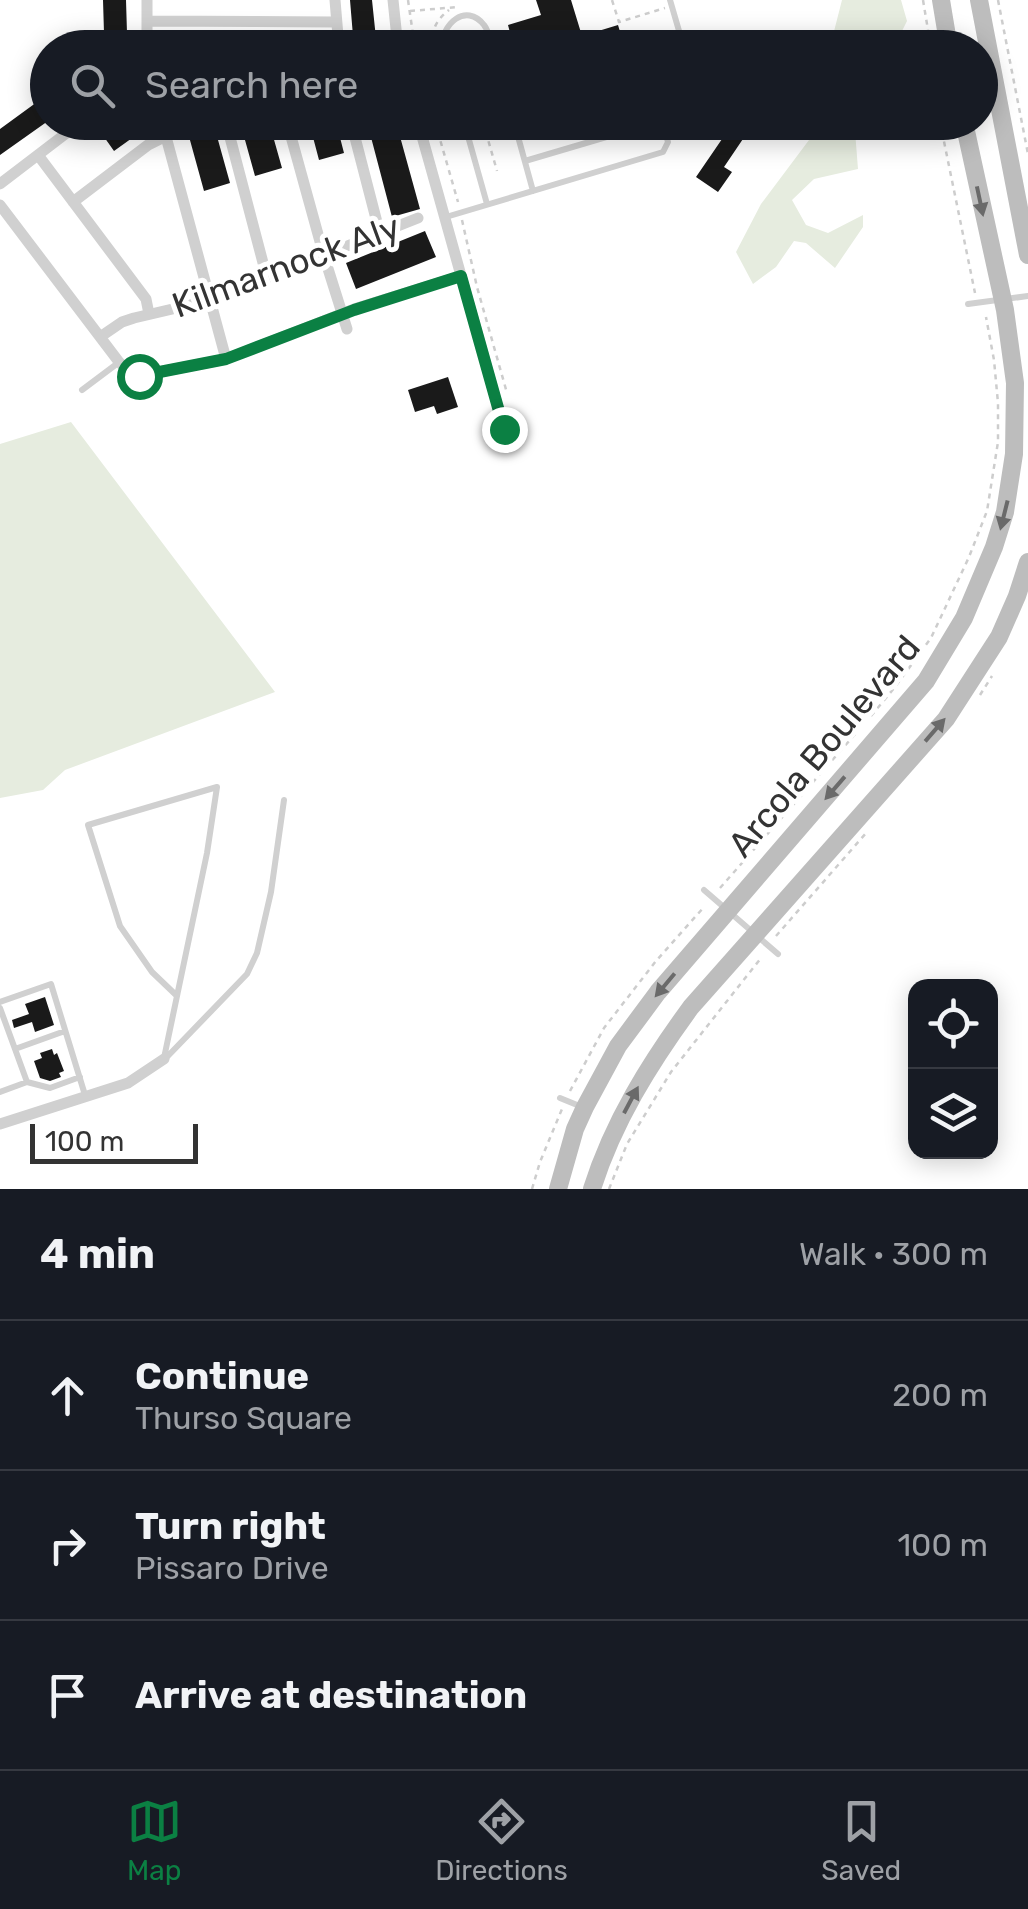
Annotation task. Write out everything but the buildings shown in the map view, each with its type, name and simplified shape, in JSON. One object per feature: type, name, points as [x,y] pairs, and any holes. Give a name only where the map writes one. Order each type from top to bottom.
[{"type":"main road","points":[[941,0],[946,30]]},
{"type":"main road","points":[[979,0],[985,30]]},
{"type":"main road","points":[[998,99],[1028,256]]},
{"type":"main road","name":"Arcola Boulevard","points":[[558,1189],[575,1129],[618,1046],[926,681],[974,598],[1002,524],[1014,454],[1015,383],[1003,300],[968,140]]},
{"type":"main road","name":"Arcola Boulevard","points":[[592,1189],[612,1136],[641,1080],[692,1008],[946,718],[999,637],[1028,562]]},
{"type":"street","points":[[147,0],[147,30]]},
{"type":"street","points":[[335,0],[337,30]]},
{"type":"street","points":[[392,0],[396,30]]},
{"type":"street","points":[[147,21],[336,22]]},
{"type":"street","points":[[0,184],[58,140]]},
{"type":"street","points":[[73,202],[158,140]]},
{"type":"street","points":[[167,140],[226,359]]},
{"type":"street","points":[[231,140],[267,278]]},
{"type":"street","points":[[292,140],[347,329]]},
{"type":"street","points":[[356,140],[380,234]]},
{"type":"street","points":[[423,140],[504,429]]},
{"type":"street","points":[[38,155],[146,299],[149,314]]},
{"type":"street","points":[[0,205],[119,362],[139,376],[226,359],[342,314],[461,276]]},
{"type":"street","name":"Kilmarnock Aly","points":[[100,337],[122,322],[211,300],[418,218]]},
{"type":"street","points":[[0,1124],[128,1082],[164,1060]]},
{"type":"lane","points":[[671,3],[679,30]]},
{"type":"lane","points":[[445,30],[452,21],[467,16],[474,17],[486,30]]},
{"type":"lane","points":[[469,140],[488,204]]},
{"type":"lane","points":[[519,140],[533,191]]},
{"type":"lane","points":[[525,161],[598,140]]},
{"type":"lane","points":[[446,217],[663,152],[667,140]]},
{"type":"lane","points":[[968,304],[1028,296]]},
{"type":"lane","points":[[82,390],[119,362]]},
{"type":"lane","points":[[164,1060],[218,787],[88,825],[120,926],[152,972],[176,995]]},
{"type":"lane","points":[[164,1060],[247,974],[271,892],[284,800]]},
{"type":"lane","points":[[704,890],[778,954]]},
{"type":"lane","points":[[27,1082],[0,1005],[51,984],[85,1096]]},
{"type":"lane","points":[[14,1049],[65,1031]]},
{"type":"lane","points":[[0,1092],[27,1082],[50,1088],[80,1077]]},
{"type":"lane","points":[[560,1098],[584,1108]]},
{"type":"path","points":[[408,0],[412,30]]},
{"type":"path","points":[[612,0],[619,22],[671,3]]},
{"type":"path","points":[[923,0],[928,30]]},
{"type":"path","points":[[998,0],[1028,154]]},
{"type":"path","points":[[440,140],[507,392]]},
{"type":"path","points":[[488,140],[497,171]]},
{"type":"path","points":[[944,140],[975,293]]},
{"type":"path","points":[[870,716],[936,629],[987,511],[998,442],[998,403],[986,317]]},
{"type":"path","points":[[720,888],[857,732]]},
{"type":"path","points":[[570,1092],[604,1028],[704,907]]},
{"type":"path","points":[[609,1189],[627,1144],[671,1072],[761,958]]},
{"type":"path","points":[[532,1189],[562,1109]]},
{"type":"shaded area","points":[[842,0],[901,0],[907,21],[902,30],[834,30]]},
{"type":"shaded area","points":[[809,140],[856,140],[858,169],[814,179],[792,200],[806,225],[828,233],[863,215],[863,227],[835,268],[806,243],[794,241],[776,267],[753,284],[736,252],[761,204]]},
{"type":"shaded area","points":[[71,422],[275,692],[65,770],[43,790],[0,798],[0,444]]},
{"type":"route","points":[[139,376],[226,359],[354,310],[461,276],[504,429]]}]
